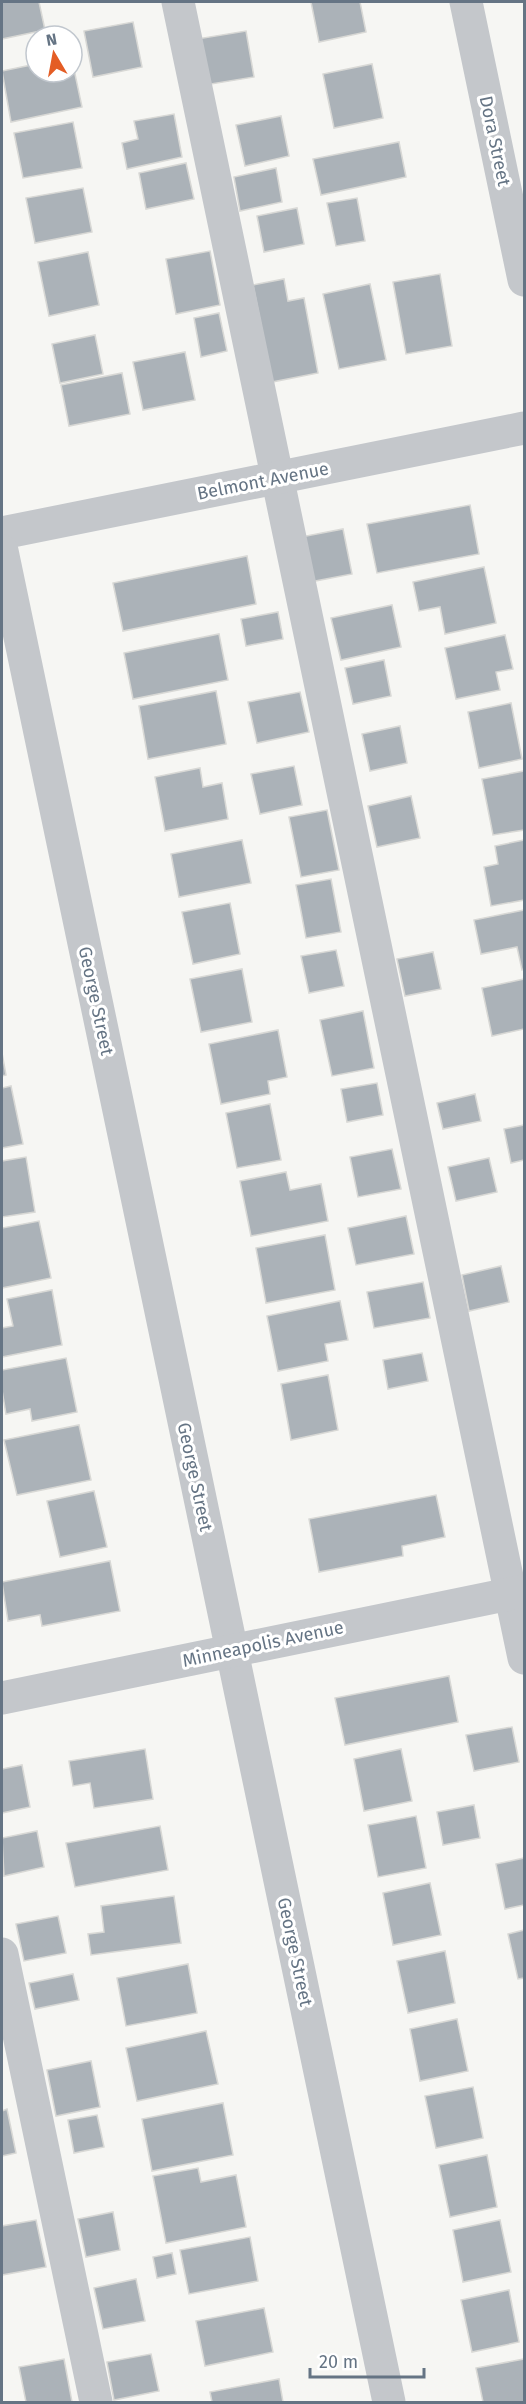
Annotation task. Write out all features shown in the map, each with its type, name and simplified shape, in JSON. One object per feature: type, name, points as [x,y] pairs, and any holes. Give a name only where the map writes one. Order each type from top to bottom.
[{"type":"street","points":[[178,2],[518,1593],[525,1658]]},
{"type":"street","name":"Dora Street","points":[[466,2],[525,280]]},
{"type":"street","name":"Belmont Avenue","points":[[2,533],[525,428]]},
{"type":"street","name":"George Street","points":[[2,551],[389,2403]]},
{"type":"street","name":"Minneapolis Avenue","points":[[2,1698],[518,1593]]},
{"type":"street","points":[[2,1954],[96,2403]]},
{"type":"building","points":[[2,2],[39,2],[44,24],[24,24],[24,34],[2,39]]},
{"type":"building","points":[[311,2],[360,2],[366,32],[319,42]]},
{"type":"building","points":[[133,22],[142,67],[93,77],[84,31]]},
{"type":"building","points":[[246,31],[254,77],[205,85],[197,39]]},
{"type":"building","points":[[372,64],[383,118],[334,128],[323,74]]},
{"type":"building","points":[[24,66],[24,84],[77,84],[82,107],[11,122],[2,71]]},
{"type":"building","points":[[174,114],[182,157],[127,169],[122,143],[138,139],[134,121]]},
{"type":"building","points":[[281,116],[289,156],[245,166],[236,125]]},
{"type":"building","points":[[73,122],[82,168],[23,178],[14,133]]},
{"type":"building","points":[[399,142],[406,177],[321,195],[313,159]]},
{"type":"building","points":[[186,163],[194,199],[146,209],[139,173]]},
{"type":"building","points":[[276,168],[282,202],[240,211],[234,177]]},
{"type":"building","points":[[83,188],[92,232],[35,243],[26,198]]},
{"type":"building","points":[[357,198],[365,241],[336,246],[327,203]]},
{"type":"building","points":[[297,208],[304,244],[264,252],[257,216]]},
{"type":"building","points":[[210,251],[220,305],[176,314],[166,259]]},
{"type":"building","points":[[88,252],[99,305],[49,316],[38,262]]},
{"type":"building","points":[[440,274],[452,346],[406,354],[393,282]]},
{"type":"building","points":[[284,279],[288,301],[304,298],[318,373],[272,382],[253,285]]},
{"type":"building","points":[[370,284],[386,360],[339,369],[323,294]]},
{"type":"building","points":[[219,313],[227,351],[201,357],[194,318]]},
{"type":"building","points":[[95,335],[103,374],[60,383],[52,344]]},
{"type":"building","points":[[185,352],[195,400],[143,410],[133,362]]},
{"type":"building","points":[[122,373],[130,414],[69,426],[61,385]]},
{"type":"building","points":[[470,505],[479,554],[377,573],[367,524]]},
{"type":"building","points":[[343,529],[352,574],[310,582],[301,537]]},
{"type":"building","points":[[247,556],[256,604],[123,631],[113,583]]},
{"type":"building","points":[[484,567],[496,623],[445,634],[440,607],[419,611],[413,582]]},
{"type":"building","points":[[392,605],[401,647],[341,660],[331,618]]},
{"type":"building","points":[[278,612],[283,639],[246,646],[241,619]]},
{"type":"building","points":[[219,634],[228,680],[133,699],[124,653]]},
{"type":"building","points":[[505,635],[513,669],[496,672],[500,690],[456,699],[445,648]]},
{"type":"building","points":[[384,660],[391,696],[353,704],[345,668]]},
{"type":"building","points":[[216,691],[226,744],[148,759],[139,706]]},
{"type":"building","points":[[300,692],[309,732],[257,743],[248,702]]},
{"type":"building","points":[[511,703],[522,759],[479,768],[468,712]]},
{"type":"building","points":[[400,726],[407,763],[370,771],[362,734]]},
{"type":"building","points":[[294,766],[302,805],[260,814],[251,774]]},
{"type":"building","points":[[200,768],[203,787],[222,783],[228,819],[165,831],[155,777]]},
{"type":"building","points":[[524,771],[524,830],[493,835],[482,779]]},
{"type":"building","points":[[411,796],[420,838],[377,847],[368,806]]},
{"type":"building","points":[[327,810],[339,870],[301,877],[289,817]]},
{"type":"building","points":[[242,840],[251,883],[179,897],[171,854]]},
{"type":"building","points":[[524,840],[524,900],[491,906],[484,867],[498,864],[495,846]]},
{"type":"building","points":[[331,879],[341,932],[306,938],[296,885]]},
{"type":"building","points":[[230,903],[240,954],[193,964],[182,912]]},
{"type":"building","points":[[524,910],[524,969],[522,970],[517,947],[481,954],[474,920]]},
{"type":"building","points":[[336,950],[344,986],[309,993],[301,956]]},
{"type":"building","points":[[433,952],[441,989],[405,996],[397,959]]},
{"type":"building","points":[[242,969],[252,1022],[201,1032],[190,979]]},
{"type":"building","points":[[524,979],[524,1029],[492,1036],[482,988]]},
{"type":"building","points":[[363,1011],[374,1068],[332,1076],[320,1020]]},
{"type":"building","points":[[278,1030],[287,1077],[268,1081],[270,1094],[221,1104],[209,1044]]},
{"type":"building","points":[[2,1053],[6,1075],[2,1076]]},
{"type":"building","points":[[377,1083],[383,1115],[347,1122],[341,1089]]},
{"type":"building","points":[[11,1086],[23,1144],[2,1148],[2,1088]]},
{"type":"building","points":[[475,1094],[481,1121],[443,1129],[437,1103]]},
{"type":"building","points":[[270,1104],[281,1160],[237,1168],[226,1113]]},
{"type":"building","points":[[524,1125],[524,1160],[511,1163],[504,1129]]},
{"type":"building","points":[[392,1149],[401,1189],[358,1197],[350,1157]]},
{"type":"building","points":[[26,1157],[35,1212],[2,1217],[2,1161]]},
{"type":"building","points":[[489,1158],[497,1192],[456,1201],[448,1167]]},
{"type":"building","points":[[286,1172],[290,1190],[321,1184],[328,1221],[251,1236],[240,1181]]},
{"type":"building","points":[[406,1216],[414,1254],[356,1265],[348,1228]]},
{"type":"building","points":[[39,1221],[51,1278],[2,1288],[2,1228]]},
{"type":"building","points":[[325,1235],[335,1290],[266,1303],[256,1248]]},
{"type":"building","points":[[501,1266],[509,1302],[469,1311],[462,1275]]},
{"type":"building","points":[[423,1282],[430,1318],[374,1328],[367,1292]]},
{"type":"building","points":[[52,1290],[62,1345],[2,1357],[2,1328],[13,1326],[7,1299]]},
{"type":"building","points":[[340,1301],[348,1340],[325,1344],[328,1361],[278,1371],[267,1316]]},
{"type":"building","points":[[422,1353],[428,1381],[388,1389],[383,1360]]},
{"type":"building","points":[[66,1358],[77,1412],[32,1421],[30,1409],[6,1414],[2,1390],[2,1370]]},
{"type":"building","points":[[328,1375],[338,1430],[291,1440],[281,1384]]},
{"type":"building","points":[[79,1425],[91,1480],[17,1495],[4,1440]]},
{"type":"building","points":[[94,1491],[107,1547],[60,1557],[47,1501]]},
{"type":"building","points":[[436,1495],[445,1537],[402,1546],[403,1556],[319,1572],[309,1519]]},
{"type":"building","points":[[110,1561],[120,1611],[42,1626],[40,1615],[8,1621],[2,1582]]},
{"type":"building","points":[[449,1676],[458,1722],[345,1745],[335,1698]]},
{"type":"building","points":[[512,1727],[519,1762],[474,1771],[466,1735]]},
{"type":"building","points":[[145,1749],[153,1799],[94,1808],[90,1783],[73,1786],[69,1761]]},
{"type":"building","points":[[401,1749],[412,1801],[364,1811],[354,1759]]},
{"type":"building","points":[[22,1765],[30,1807],[2,1813],[2,1769]]},
{"type":"building","points":[[474,1805],[480,1838],[443,1845],[437,1812]]},
{"type":"building","points":[[416,1816],[426,1868],[378,1877],[368,1825]]},
{"type":"building","points":[[160,1826],[168,1870],[75,1887],[66,1843]]},
{"type":"building","points":[[37,1831],[44,1867],[4,1876],[2,1838]]},
{"type":"building","points":[[524,1858],[524,1905],[505,1909],[496,1864]]},
{"type":"building","points":[[430,1883],[441,1935],[393,1945],[383,1893]]},
{"type":"building","points":[[174,1896],[181,1943],[91,1955],[88,1934],[104,1932],[101,1906]]},
{"type":"building","points":[[58,1916],[66,1953],[24,1961],[16,1924]]},
{"type":"building","points":[[524,1930],[524,1978],[518,1979],[508,1934]]},
{"type":"building","points":[[445,1951],[455,2003],[408,2013],[397,1961]]},
{"type":"building","points":[[188,1964],[197,2013],[126,2026],[117,1978]]},
{"type":"building","points":[[73,1974],[79,2000],[35,2009],[29,1983]]},
{"type":"building","points":[[457,2019],[468,2071],[420,2081],[410,2029]]},
{"type":"building","points":[[206,2031],[218,2084],[137,2101],[126,2048]]},
{"type":"building","points":[[91,2061],[100,2107],[56,2116],[47,2070]]},
{"type":"building","points":[[473,2087],[483,2138],[436,2148],[425,2096]]},
{"type":"building","points":[[223,2103],[233,2155],[152,2171],[142,2119]]},
{"type":"building","points":[[7,2109],[16,2153],[2,2156],[2,2111]]},
{"type":"building","points":[[97,2115],[104,2147],[74,2153],[68,2120]]},
{"type":"building","points":[[487,2155],[497,2207],[450,2217],[439,2165]]},
{"type":"building","points":[[198,2168],[201,2182],[236,2175],[246,2227],[166,2243],[153,2176]]},
{"type":"building","points":[[113,2212],[120,2250],[86,2257],[78,2219]]},
{"type":"building","points":[[36,2220],[46,2267],[2,2275],[2,2226]]},
{"type":"building","points":[[500,2220],[511,2272],[463,2282],[453,2230]]},
{"type":"building","points":[[250,2237],[258,2281],[189,2294],[180,2250]]},
{"type":"building","points":[[172,2253],[176,2274],[157,2278],[153,2257]]},
{"type":"building","points":[[136,2279],[145,2321],[103,2329],[94,2288]]},
{"type":"building","points":[[509,2290],[519,2342],[472,2352],[461,2300]]},
{"type":"building","points":[[264,2308],[273,2352],[205,2366],[196,2321]]},
{"type":"building","points":[[151,2354],[159,2391],[114,2400],[107,2362]]},
{"type":"building","points":[[64,2359],[72,2402],[26,2402],[19,2367]]},
{"type":"building","points":[[524,2359],[524,2402],[483,2402],[476,2368]]},
{"type":"building","points":[[279,2379],[283,2402],[212,2402],[210,2392]]}]
